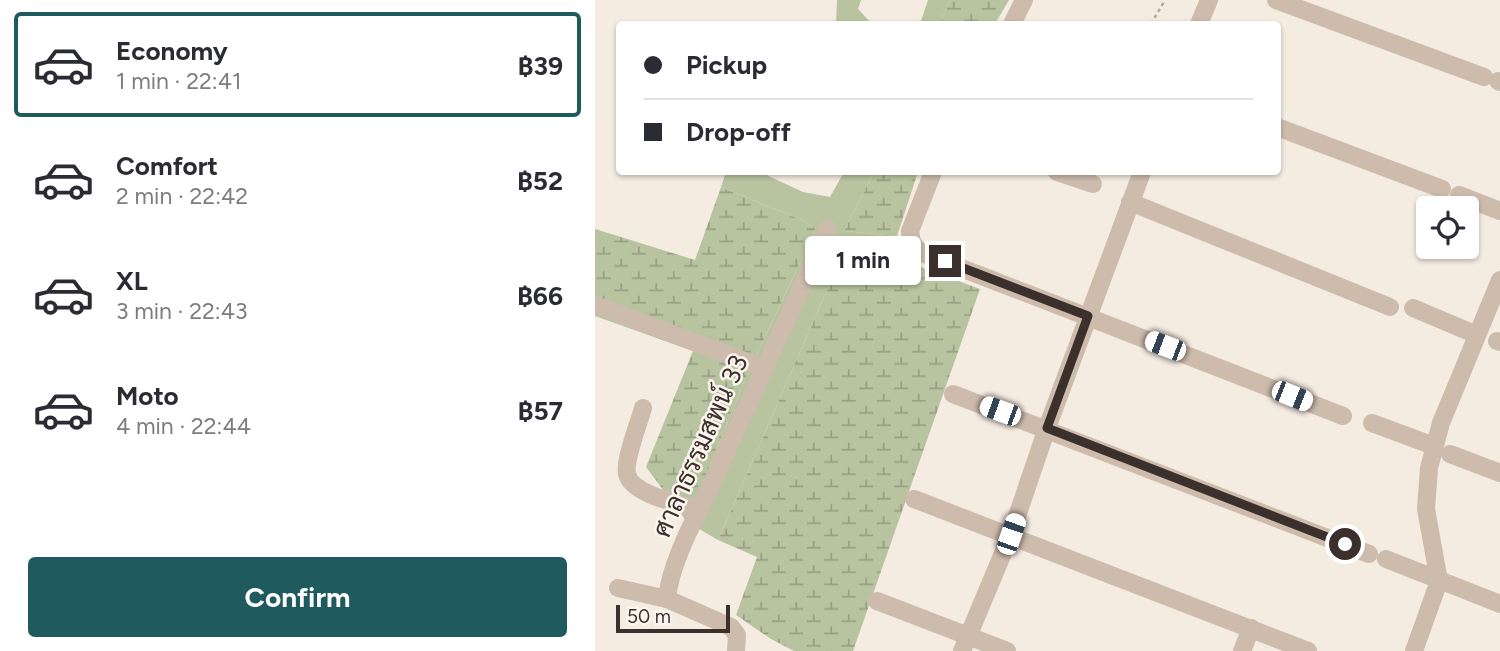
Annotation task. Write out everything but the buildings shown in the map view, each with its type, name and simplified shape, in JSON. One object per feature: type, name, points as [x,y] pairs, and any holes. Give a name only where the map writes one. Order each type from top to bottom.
[{"type":"street","points":[[1014,21],[1024,0]]},
{"type":"street","points":[[1200,21],[1209,0]]},
{"type":"street","points":[[1276,0],[1494,80]]},
{"type":"street","points":[[1281,128],[1500,211]]},
{"type":"street","points":[[932,175],[910,231],[912,243],[921,252],[1343,416]]},
{"type":"street","points":[[1066,175],[1093,184]]},
{"type":"street","points":[[965,643],[1011,534],[1047,428],[1141,175]]},
{"type":"street","points":[[1130,202],[1390,307]]},
{"type":"street","name":"ศาลาธรรมสพน์ 33","points":[[667,599],[672,573],[828,229]]},
{"type":"street","points":[[1414,651],[1439,581],[1426,509],[1434,446],[1500,280]]},
{"type":"street","points":[[595,305],[764,368]]},
{"type":"street","points":[[1413,308],[1477,335]]},
{"type":"street","points":[[953,394],[1500,604]]},
{"type":"street","points":[[643,408],[627,474],[634,485],[644,492],[700,510]]},
{"type":"street","points":[[1372,423],[1434,446]]},
{"type":"street","points":[[1450,454],[1500,473]]},
{"type":"street","points":[[914,499],[1011,534],[1308,651]]},
{"type":"street","points":[[618,588],[667,599],[731,627],[737,635],[736,651]]},
{"type":"street","points":[[877,601],[965,643],[1006,651]]},
{"type":"street","points":[[1243,651],[1251,628]]},
{"type":"path","points":[[1153,21],[1165,0]]},
{"type":"green space","points":[[837,0],[861,0],[858,9],[869,21],[836,21]]},
{"type":"green space","points":[[928,0],[950,0],[941,21],[921,21]]},
{"type":"green space","points":[[950,0],[1009,0],[997,21],[941,21]]},
{"type":"green space","points":[[725,175],[766,175],[803,192],[830,197],[842,175],[872,175],[844,231],[897,236],[891,256],[845,249],[718,540],[687,522],[747,375],[816,229],[802,220],[721,187]]},
{"type":"green space","points":[[872,175],[917,175],[897,236],[844,231]]},
{"type":"green space","points":[[721,187],[802,220],[816,229],[747,375],[687,522],[646,467],[693,351],[595,316],[595,229],[695,260]]},
{"type":"green space","points":[[845,249],[891,256],[980,289],[853,651],[794,651],[736,615],[757,557],[718,540]]},
{"type":"route","points":[[945,261],[1088,316],[1047,428],[1345,544]]}]
